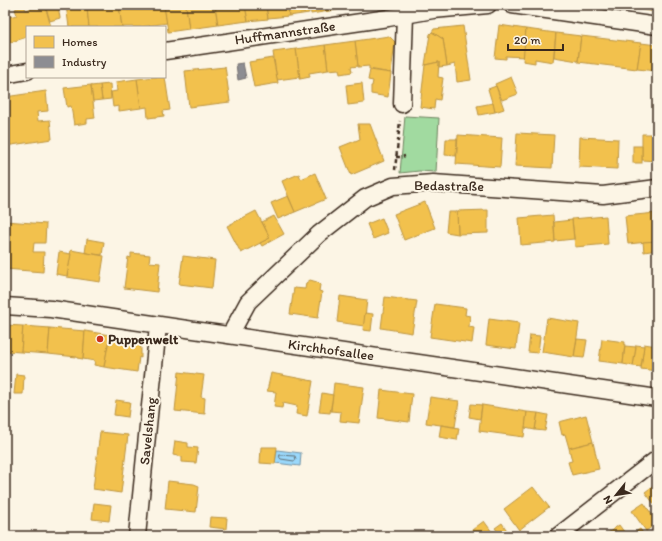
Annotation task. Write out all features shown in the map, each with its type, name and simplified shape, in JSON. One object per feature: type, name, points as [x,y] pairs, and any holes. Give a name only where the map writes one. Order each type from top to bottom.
[{"type":"street","name":"Huffmannstraße","points":[[166,51],[386,12],[405,15],[433,10],[488,5]]},
{"type":"street","points":[[512,5],[657,26]]},
{"type":"street","points":[[402,104],[405,15]]},
{"type":"street","points":[[5,75],[26,71]]},
{"type":"street","name":"Bedastraße","points":[[230,335],[248,302],[319,234],[365,198],[393,186],[433,183],[603,195],[657,188]]},
{"type":"street","name":"Kirchhofsallee","points":[[5,306],[51,309],[158,326],[230,335],[657,398]]},
{"type":"street","name":"Savelshang","points":[[137,536],[158,326]]},
{"type":"street","points":[[558,536],[657,459]]},
{"type":"path","points":[[397,150],[402,104]]},
{"type":"path","points":[[396,158],[405,156]]},
{"type":"green space","points":[[405,116],[439,118],[436,172],[419,171],[400,173]]},
{"type":"water","points":[[277,450],[301,453],[300,466],[275,463]]},
{"type":"building: Homes","points":[[45,5],[51,26],[26,26],[26,37],[5,44],[5,18],[17,15],[15,9],[24,6],[26,10]]},
{"type":"building: Homes","points":[[45,5],[58,5],[60,18],[50,21]]},
{"type":"building: Homes","points":[[66,5],[78,5],[78,9],[87,8],[89,26],[69,26]]},
{"type":"building: Homes","points":[[91,5],[119,5],[122,26],[89,26],[87,8],[91,7]]},
{"type":"building: Homes","points":[[119,5],[164,5],[167,23],[147,26],[122,26]]},
{"type":"building: Homes","points":[[164,5],[186,5],[189,29],[168,32]]},
{"type":"building: Homes","points":[[186,5],[215,5],[218,25],[189,29]]},
{"type":"building: Homes","points":[[215,5],[245,5],[248,21],[218,25]]},
{"type":"building: Homes","points":[[245,5],[266,5],[268,19],[248,21]]},
{"type":"building: Homes","points":[[266,5],[288,5],[289,16],[268,18]]},
{"type":"building: Homes","points":[[288,5],[308,5],[309,13],[289,16]]},
{"type":"building: Homes","points":[[310,5],[354,5],[354,7],[311,14]]},
{"type":"building: Homes","points":[[604,5],[632,5],[632,8]]},
{"type":"building: Homes","points":[[632,5],[657,5],[657,12],[632,8]]},
{"type":"building: Homes","points":[[499,25],[526,29],[524,57],[506,56],[506,59],[495,58]]},
{"type":"building: Homes","points":[[463,26],[471,80],[457,82],[455,64],[447,66],[443,39],[432,32],[434,29]]},
{"type":"building: Homes","points":[[526,29],[556,33],[553,62],[535,59],[535,63],[523,61]]},
{"type":"building: Homes","points":[[432,32],[443,39],[447,66],[439,67],[439,62],[425,65],[430,34]]},
{"type":"building: Homes","points":[[556,33],[581,36],[578,61],[554,57]]},
{"type":"building: Homes","points":[[389,36],[395,42],[391,73],[369,69],[369,66],[358,67],[355,41]]},
{"type":"building: Homes","points":[[581,36],[641,43],[637,69],[578,62]]},
{"type":"building: Homes","points":[[355,41],[358,66],[351,67],[352,72],[340,74],[339,69],[328,70],[325,45]]},
{"type":"building: Homes","points":[[641,43],[657,45],[657,71],[637,69]]},
{"type":"building: Homes","points":[[325,45],[328,70],[309,73],[310,77],[300,79],[296,49]]},
{"type":"building: Homes","points":[[296,49],[300,79],[299,77],[277,80],[273,52]]},
{"type":"building: Homes","points":[[273,58],[278,83],[254,87],[249,62]]},
{"type":"building: Homes","points":[[439,62],[438,77],[443,78],[440,100],[435,99],[434,109],[420,107],[425,65]]},
{"type":"building: Homes","points":[[225,66],[230,102],[189,107],[185,71]]},
{"type":"building: Homes","points":[[370,70],[391,73],[388,97],[371,94],[371,86],[373,81],[368,80]]},
{"type":"building: Homes","points":[[511,77],[518,94],[502,100],[495,84]]},
{"type":"building: Homes","points":[[165,78],[170,110],[163,111],[164,116],[148,118],[147,107],[141,108],[137,79]]},
{"type":"building: Homes","points":[[137,79],[141,108],[119,111],[119,106],[113,107],[111,92],[117,91],[116,82]]},
{"type":"building: Homes","points":[[362,83],[364,103],[348,105],[346,85]]},
{"type":"building: Homes","points":[[110,84],[111,99],[102,100],[100,85]]},
{"type":"building: Homes","points":[[91,85],[95,118],[87,119],[87,123],[74,125],[71,106],[67,107],[64,88]]},
{"type":"building: Homes","points":[[100,85],[102,100],[93,101],[91,86]]},
{"type":"building: Homes","points":[[496,86],[504,109],[495,112],[488,89]]},
{"type":"building: Homes","points":[[46,91],[48,111],[37,112],[38,121],[50,120],[52,139],[5,146],[5,97]]},
{"type":"building: Homes","points":[[493,103],[495,112],[479,115],[477,106]]},
{"type":"building: Homes","points":[[358,124],[370,124],[384,161],[351,175],[340,147],[360,139]]},
{"type":"building: Homes","points":[[517,133],[554,135],[552,168],[515,166]]},
{"type":"building: Homes","points":[[642,134],[657,134],[657,161],[642,160]]},
{"type":"building: Homes","points":[[458,135],[502,138],[500,167],[456,164]]},
{"type":"building: Homes","points":[[580,137],[618,139],[617,169],[579,167]]},
{"type":"building: Homes","points":[[446,139],[457,139],[456,156],[445,155]]},
{"type":"building: Homes","points":[[633,146],[642,146],[642,163],[633,163]]},
{"type":"building: Homes","points":[[315,173],[326,199],[295,212],[282,181],[299,174],[301,179]]},
{"type":"building: Homes","points":[[288,196],[295,212],[278,219],[271,203]]},
{"type":"building: Homes","points":[[425,202],[435,228],[404,240],[394,214]]},
{"type":"building: Homes","points":[[488,210],[488,233],[458,234],[457,211]]},
{"type":"building: Homes","points":[[256,211],[270,238],[241,253],[227,226]]},
{"type":"building: Homes","points":[[448,212],[457,212],[458,234],[446,232]]},
{"type":"building: Homes","points":[[656,213],[657,241],[628,244],[625,216]]},
{"type":"building: Homes","points":[[553,215],[555,242],[521,245],[519,218]]},
{"type":"building: Homes","points":[[274,216],[284,234],[262,246],[260,243],[270,238],[262,222]]},
{"type":"building: Homes","points":[[606,216],[608,244],[575,247],[572,219]]},
{"type":"building: Homes","points":[[382,218],[388,233],[373,239],[367,224]]},
{"type":"building: Homes","points":[[572,220],[574,239],[555,241],[554,222]]},
{"type":"building: Homes","points":[[5,221],[46,224],[45,243],[34,243],[33,252],[44,252],[43,272],[5,269]]},
{"type":"building: Homes","points":[[87,239],[104,242],[102,255],[85,253]]},
{"type":"building: Homes","points":[[657,241],[657,250],[644,252],[643,242]]},
{"type":"building: Homes","points":[[71,250],[104,256],[100,282],[67,277]]},
{"type":"building: Homes","points":[[59,252],[71,254],[67,276],[56,274]]},
{"type":"building: Homes","points":[[131,253],[150,255],[149,262],[160,263],[157,292],[124,288],[128,257],[131,258]]},
{"type":"building: Homes","points":[[183,256],[215,260],[212,288],[179,284]]},
{"type":"building: Homes","points":[[310,280],[317,282],[320,285],[319,291],[322,292],[318,318],[290,314],[294,288],[305,289],[306,283]]},
{"type":"building: Homes","points":[[340,296],[367,300],[364,326],[337,322]]},
{"type":"building: Homes","points":[[385,297],[417,301],[412,333],[381,328]]},
{"type":"building: Homes","points":[[435,304],[466,308],[465,315],[470,316],[469,327],[474,328],[472,343],[430,337]]},
{"type":"building: Homes","points":[[365,313],[373,314],[371,331],[363,330]]},
{"type":"building: Homes","points":[[547,318],[579,323],[574,357],[542,352]]},
{"type":"building: Homes","points":[[489,319],[519,323],[516,349],[486,345]]},
{"type":"building: Homes","points":[[5,325],[23,326],[21,352],[5,351]]},
{"type":"building: Homes","points":[[23,326],[50,328],[48,354],[21,352]]},
{"type":"building: Homes","points":[[50,328],[85,331],[83,359],[48,354]]},
{"type":"building: Homes","points":[[85,331],[110,335],[104,367],[94,365],[95,361],[83,359]]},
{"type":"building: Homes","points":[[530,335],[540,336],[538,353],[528,352]]},
{"type":"building: Homes","points":[[109,339],[141,345],[141,358],[139,357],[137,372],[104,367]]},
{"type":"building: Homes","points":[[577,339],[587,340],[584,358],[574,357]]},
{"type":"building: Homes","points":[[602,339],[625,342],[623,364],[599,361]]},
{"type":"building: Homes","points":[[644,344],[657,346],[657,371],[641,369]]},
{"type":"building: Homes","points":[[636,345],[644,346],[641,367],[633,366]]},
{"type":"building: Homes","points":[[625,346],[636,347],[633,366],[623,364]]},
{"type":"building: Homes","points":[[179,372],[204,375],[201,397],[205,398],[205,414],[175,411]]},
{"type":"building: Homes","points":[[271,373],[313,381],[307,416],[296,414],[297,406],[283,403],[282,408],[274,407],[276,392],[267,391]]},
{"type":"building: Homes","points":[[16,374],[24,375],[23,394],[14,394]]},
{"type":"building: Homes","points":[[334,383],[364,387],[359,423],[340,421],[341,412],[331,411]]},
{"type":"building: Homes","points":[[381,390],[412,394],[409,422],[378,418]]},
{"type":"building: Homes","points":[[322,393],[333,395],[330,413],[319,412]]},
{"type":"building: Homes","points":[[430,397],[459,401],[455,427],[426,423]]},
{"type":"building: Homes","points":[[116,400],[130,402],[128,417],[114,415]]},
{"type":"building: Homes","points":[[471,404],[482,405],[480,419],[469,417]]},
{"type":"building: Homes","points":[[482,405],[527,412],[524,437],[479,431]]},
{"type":"building: Homes","points":[[527,412],[538,413],[535,430],[525,428]]},
{"type":"building: Homes","points":[[538,413],[548,415],[545,431],[535,430]]},
{"type":"building: Homes","points":[[586,415],[593,442],[569,448],[565,434],[562,435],[559,422]]},
{"type":"building: Homes","points":[[441,425],[459,428],[457,440],[439,437]]},
{"type":"building: Homes","points":[[100,432],[128,435],[121,493],[93,489]]},
{"type":"building: Homes","points":[[175,441],[188,443],[188,447],[198,448],[196,463],[182,462],[182,457],[173,455]]},
{"type":"building: Homes","points":[[593,442],[599,469],[572,475],[568,462],[572,461],[569,448]]},
{"type":"building: Homes","points":[[261,447],[277,447],[275,464],[260,463]]},
{"type":"building: Homes","points":[[168,481],[199,486],[196,512],[165,509]]},
{"type":"building: Homes","points":[[657,483],[657,508],[645,492]]},
{"type":"building: Homes","points":[[533,487],[549,507],[519,530],[504,509]]},
{"type":"building: Homes","points":[[94,503],[111,505],[109,521],[92,519]]},
{"type":"building: Homes","points":[[644,503],[657,522],[646,531],[632,511]]},
{"type":"building: Homes","points":[[210,517],[227,518],[226,529],[209,527]]},
{"type":"building: Homes","points":[[484,521],[495,536],[464,536]]},
{"type":"building: Homes","points":[[502,523],[510,535],[509,536],[501,536],[495,528]]},
{"type":"building: Homes","points":[[619,525],[627,536],[604,536]]},
{"type":"building: Homes","points":[[640,529],[645,536],[630,536]]},
{"type":"building: Industry","points":[[243,63],[246,78],[238,80],[236,64]]},
{"type":"place","name":"Puppenwelt","points":[[100,339]]}]
